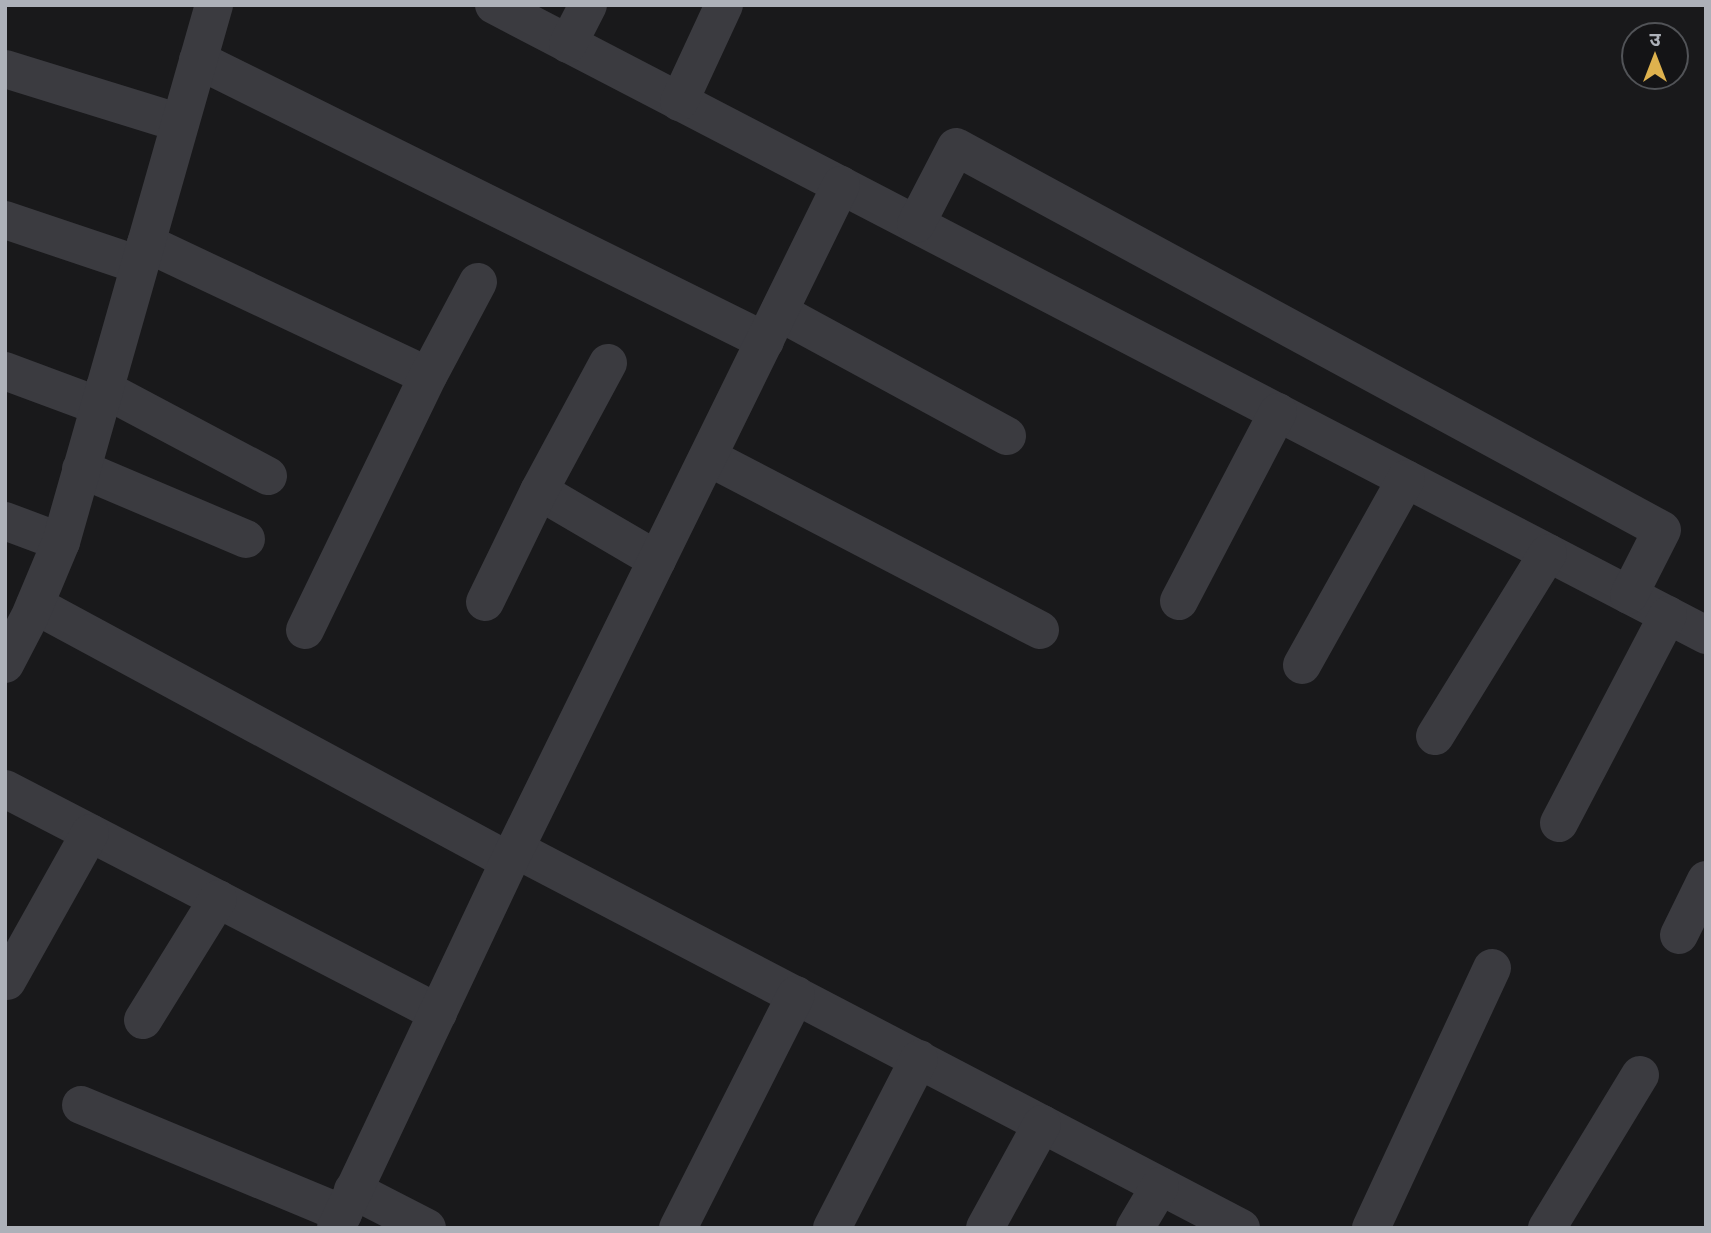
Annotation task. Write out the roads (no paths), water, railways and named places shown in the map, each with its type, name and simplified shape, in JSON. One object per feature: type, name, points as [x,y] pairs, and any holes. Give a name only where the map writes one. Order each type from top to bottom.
[{"type":"street","points":[[214,5],[61,542],[17,631],[512,855],[796,995],[1241,1228]]},
{"type":"street","points":[[494,5],[1706,635]]},
{"type":"street","points":[[568,44],[588,5]]},
{"type":"street","points":[[679,102],[724,5]]},
{"type":"street","points":[[198,60],[1007,436]]},
{"type":"street","points":[[5,69],[180,124]]},
{"type":"street","points":[[916,224],[956,147],[1662,530],[1629,596]]},
{"type":"street","points":[[344,1211],[512,855],[841,185]]},
{"type":"street","points":[[5,220],[143,254],[428,376]]},
{"type":"street","points":[[305,630],[428,376],[478,282]]},
{"type":"street","points":[[485,602],[539,491],[608,363]]},
{"type":"street","points":[[5,371],[102,398],[268,476]]},
{"type":"street","points":[[1179,601],[1278,412]]},
{"type":"street","points":[[708,457],[1040,629]]},
{"type":"street","points":[[81,469],[246,539]]},
{"type":"street","points":[[1302,665],[1406,479]]},
{"type":"street","points":[[539,491],[657,560]]},
{"type":"street","points":[[5,521],[61,542]]},
{"type":"street","points":[[1435,736],[1548,553]]},
{"type":"street","points":[[1559,823],[1668,615]]},
{"type":"street","points":[[5,789],[438,1013]]},
{"type":"street","points":[[7,981],[90,833]]},
{"type":"street","points":[[1679,935],[1706,880]]},
{"type":"street","points":[[143,1020],[218,899]]},
{"type":"street","points":[[1371,1228],[1492,968]]},
{"type":"street","points":[[678,1228],[796,995]]},
{"type":"street","points":[[832,1228],[919,1059]]},
{"type":"street","points":[[1547,1228],[1640,1075]]},
{"type":"street","points":[[81,1105],[344,1211],[427,1228]]},
{"type":"street","points":[[985,1228],[1042,1124]]},
{"type":"street","points":[[1135,1228],[1160,1186]]}]
